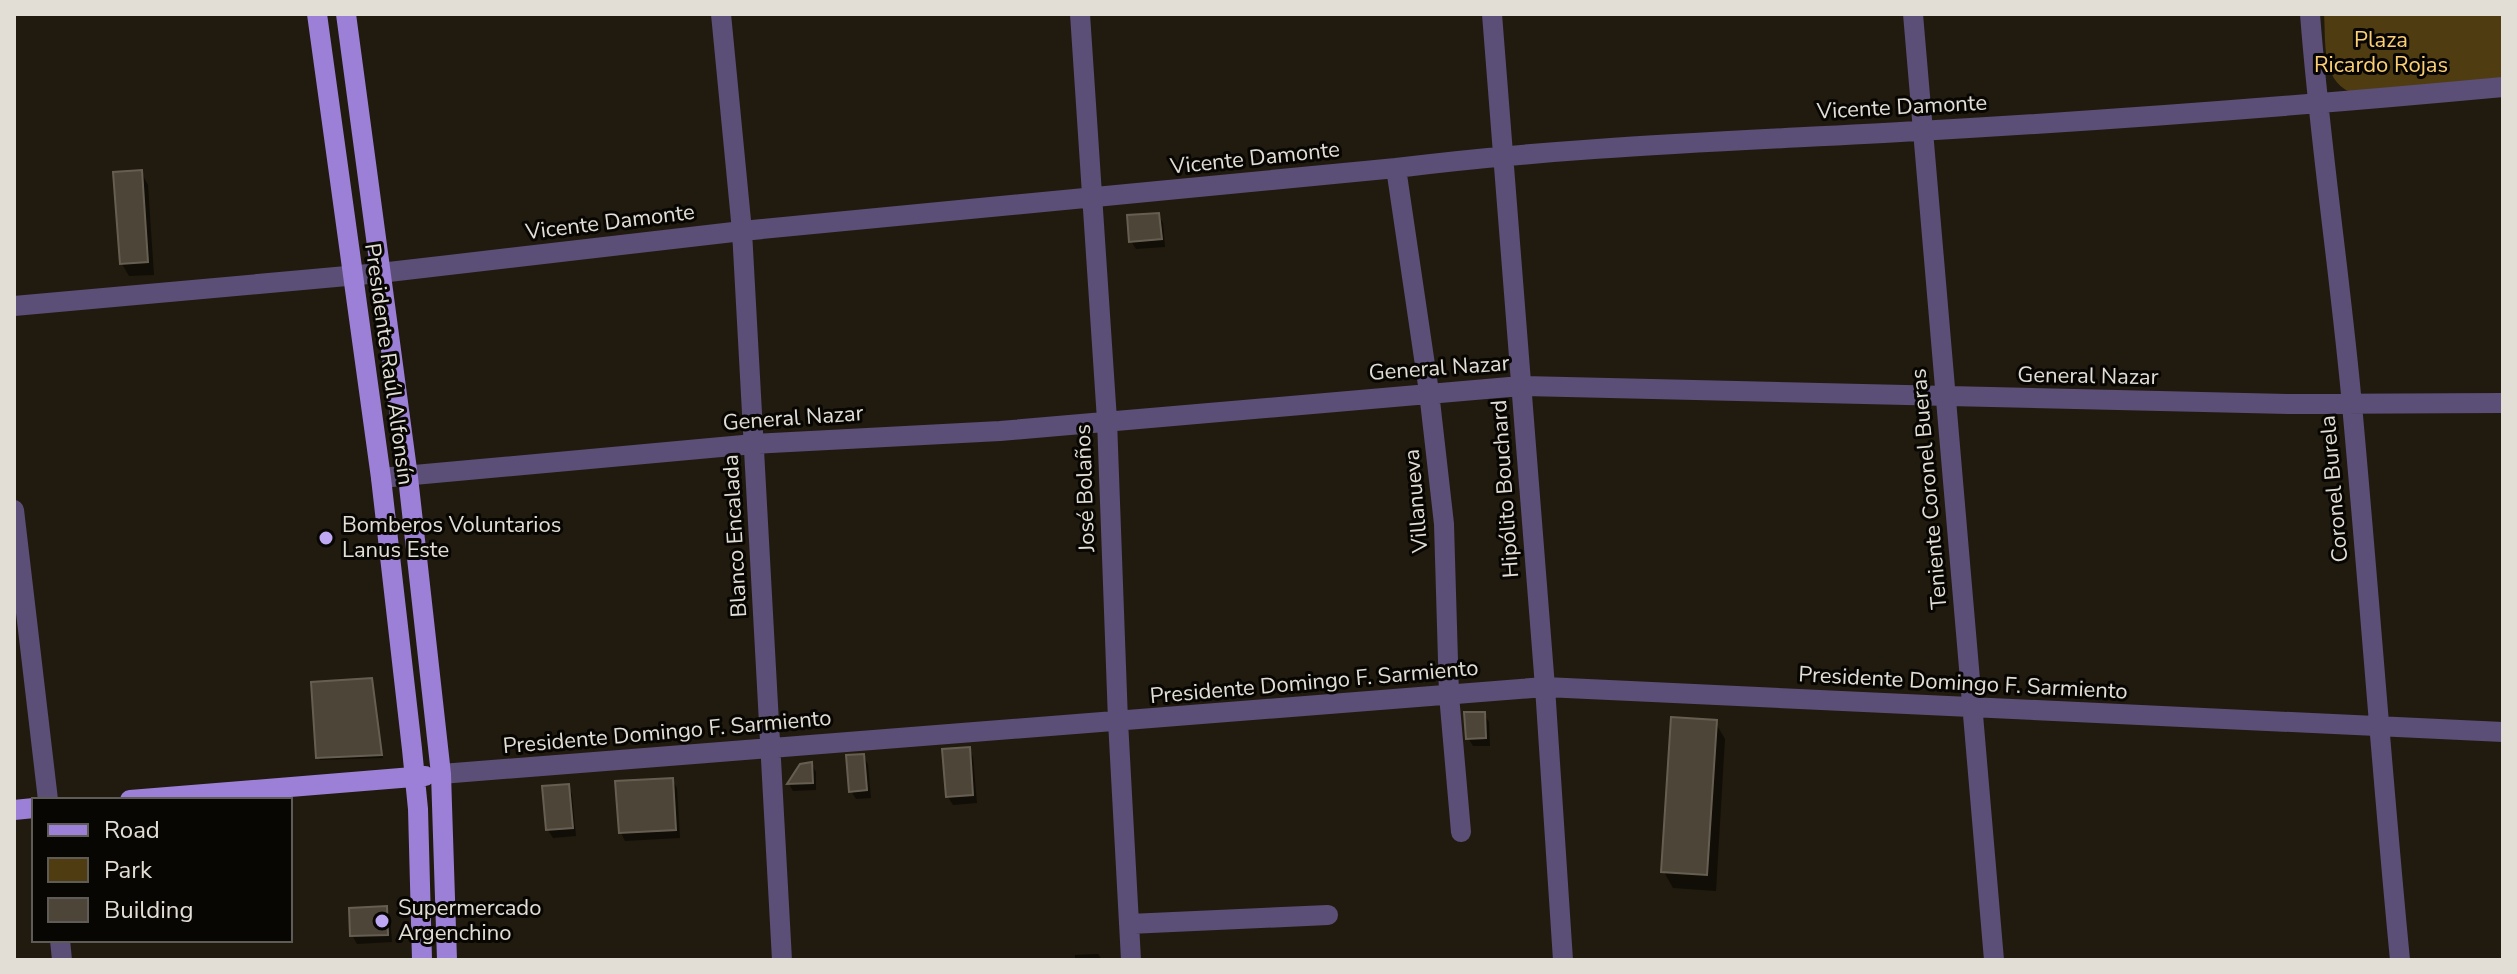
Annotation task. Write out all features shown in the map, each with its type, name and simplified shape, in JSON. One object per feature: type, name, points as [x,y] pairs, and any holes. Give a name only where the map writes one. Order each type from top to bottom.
[{"type":"main road","name":"Presidente Raúl Alfonsín","points":[[317,14],[381,478],[415,777],[422,960]]},
{"type":"main road","name":"Presidente Raúl Alfonsín","points":[[346,14],[408,477],[441,774],[447,960]]},
{"type":"main road","name":"Presidente Domingo F. Sarmiento","points":[[155,798],[441,774]]},
{"type":"street","name":"Blanco Encalada","points":[[721,14],[742,231],[782,960]]},
{"type":"street","name":"José Bolaños","points":[[1080,14],[1107,420],[1131,960]]},
{"type":"street","name":"Hipólito Bouchard","points":[[1492,14],[1545,687],[1563,960]]},
{"type":"street","name":"Teniente Coronel Bueras","points":[[1913,14],[1994,960]]},
{"type":"street","name":"Coronel Burela","points":[[2310,14],[2316,103],[2352,402],[2400,960]]},
{"type":"street","name":"Vicente Damonte","points":[[14,306],[380,273],[742,231],[1093,199],[1501,155],[1924,130],[2503,87]]},
{"type":"street","name":"Villanueva","points":[[1396,168],[1429,392],[1444,524],[1449,695],[1461,832]]},
{"type":"street","name":"General Nazar","points":[[381,478],[754,444],[1000,431],[1521,386],[2274,404],[2503,403]]},
{"type":"street","points":[[14,510],[48,798]]},
{"type":"street","name":"Presidente Domingo F. Sarmiento","points":[[441,774],[1545,687],[2503,732]]},
{"type":"street","points":[[1129,924],[1328,915]]},
{"type":"green space","name":"Plaza Ricardo Rojas","points":[[2324,14],[2503,14],[2503,82],[2350,92],[2334,78],[2330,69],[2325,47]]},
{"type":"building","points":[[142,170],[148,262],[120,264],[113,172]]},
{"type":"building","points":[[1159,213],[1162,239],[1129,242],[1127,215]]},
{"type":"building","points":[[372,678],[382,755],[316,758],[311,682]]},
{"type":"building","points":[[1464,712],[1485,712],[1486,738],[1466,739]]},
{"type":"building","points":[[1671,717],[1717,720],[1707,875],[1661,872]]},
{"type":"building","points":[[970,747],[973,795],[946,797],[942,749]]},
{"type":"building","points":[[864,754],[867,790],[849,792],[846,755]]},
{"type":"building","points":[[812,762],[813,783],[787,784],[800,764]]},
{"type":"building","points":[[673,778],[676,830],[619,833],[615,781]]},
{"type":"building","points":[[569,784],[573,828],[546,830],[542,786]]},
{"type":"building","points":[[387,906],[388,935],[350,936],[349,908]]},
{"type":"place","name":"Bomberos Voluntarios Lanus Este","points":[[326,538]]},
{"type":"place","name":"Supermercado Argenchino","points":[[382,921]]}]
